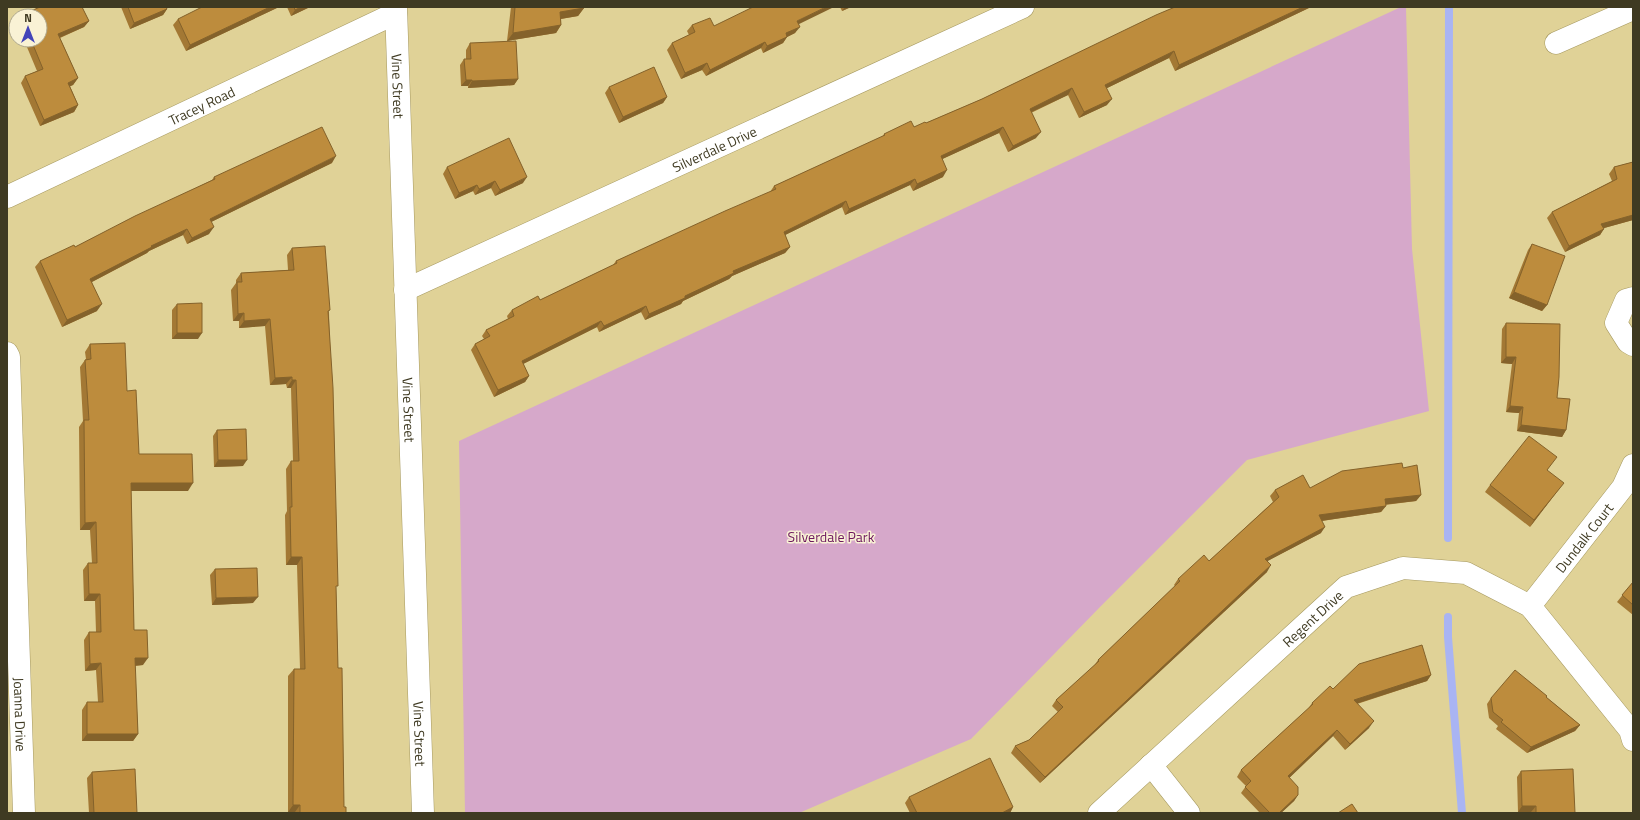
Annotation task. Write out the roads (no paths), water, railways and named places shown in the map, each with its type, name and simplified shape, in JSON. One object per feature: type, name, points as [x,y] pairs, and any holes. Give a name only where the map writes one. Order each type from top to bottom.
[{"type":"street","name":"Silverdale Drive","points":[[405,290],[1023,7]]},
{"type":"street","points":[[1556,42],[1633,9]]},
{"type":"street","name":"Vine Street","points":[[396,10],[423,813]]},
{"type":"street","name":"Tracey Road","points":[[7,197],[396,10]]},
{"type":"street","points":[[1633,298],[1626,300],[1616,323],[1628,342],[1633,345]]},
{"type":"street","name":"Joanna Drive","points":[[7,353],[9,366],[24,813]]},
{"type":"street","name":"Dundalk Court","points":[[1530,606],[1623,486],[1633,465]]},
{"type":"street","name":"Regent Drive","points":[[1099,813],[1346,587],[1403,568],[1466,573],[1530,606],[1630,730],[1633,740]]},
{"type":"street","points":[[1151,765],[1189,813]]},
{"type":"waterway","points":[[1448,538],[1449,7]]},
{"type":"waterway","points":[[1448,617],[1448,637],[1462,813]]},
{"type":"park label","name":"Silverdale Park","points":[[831,536]]}]
